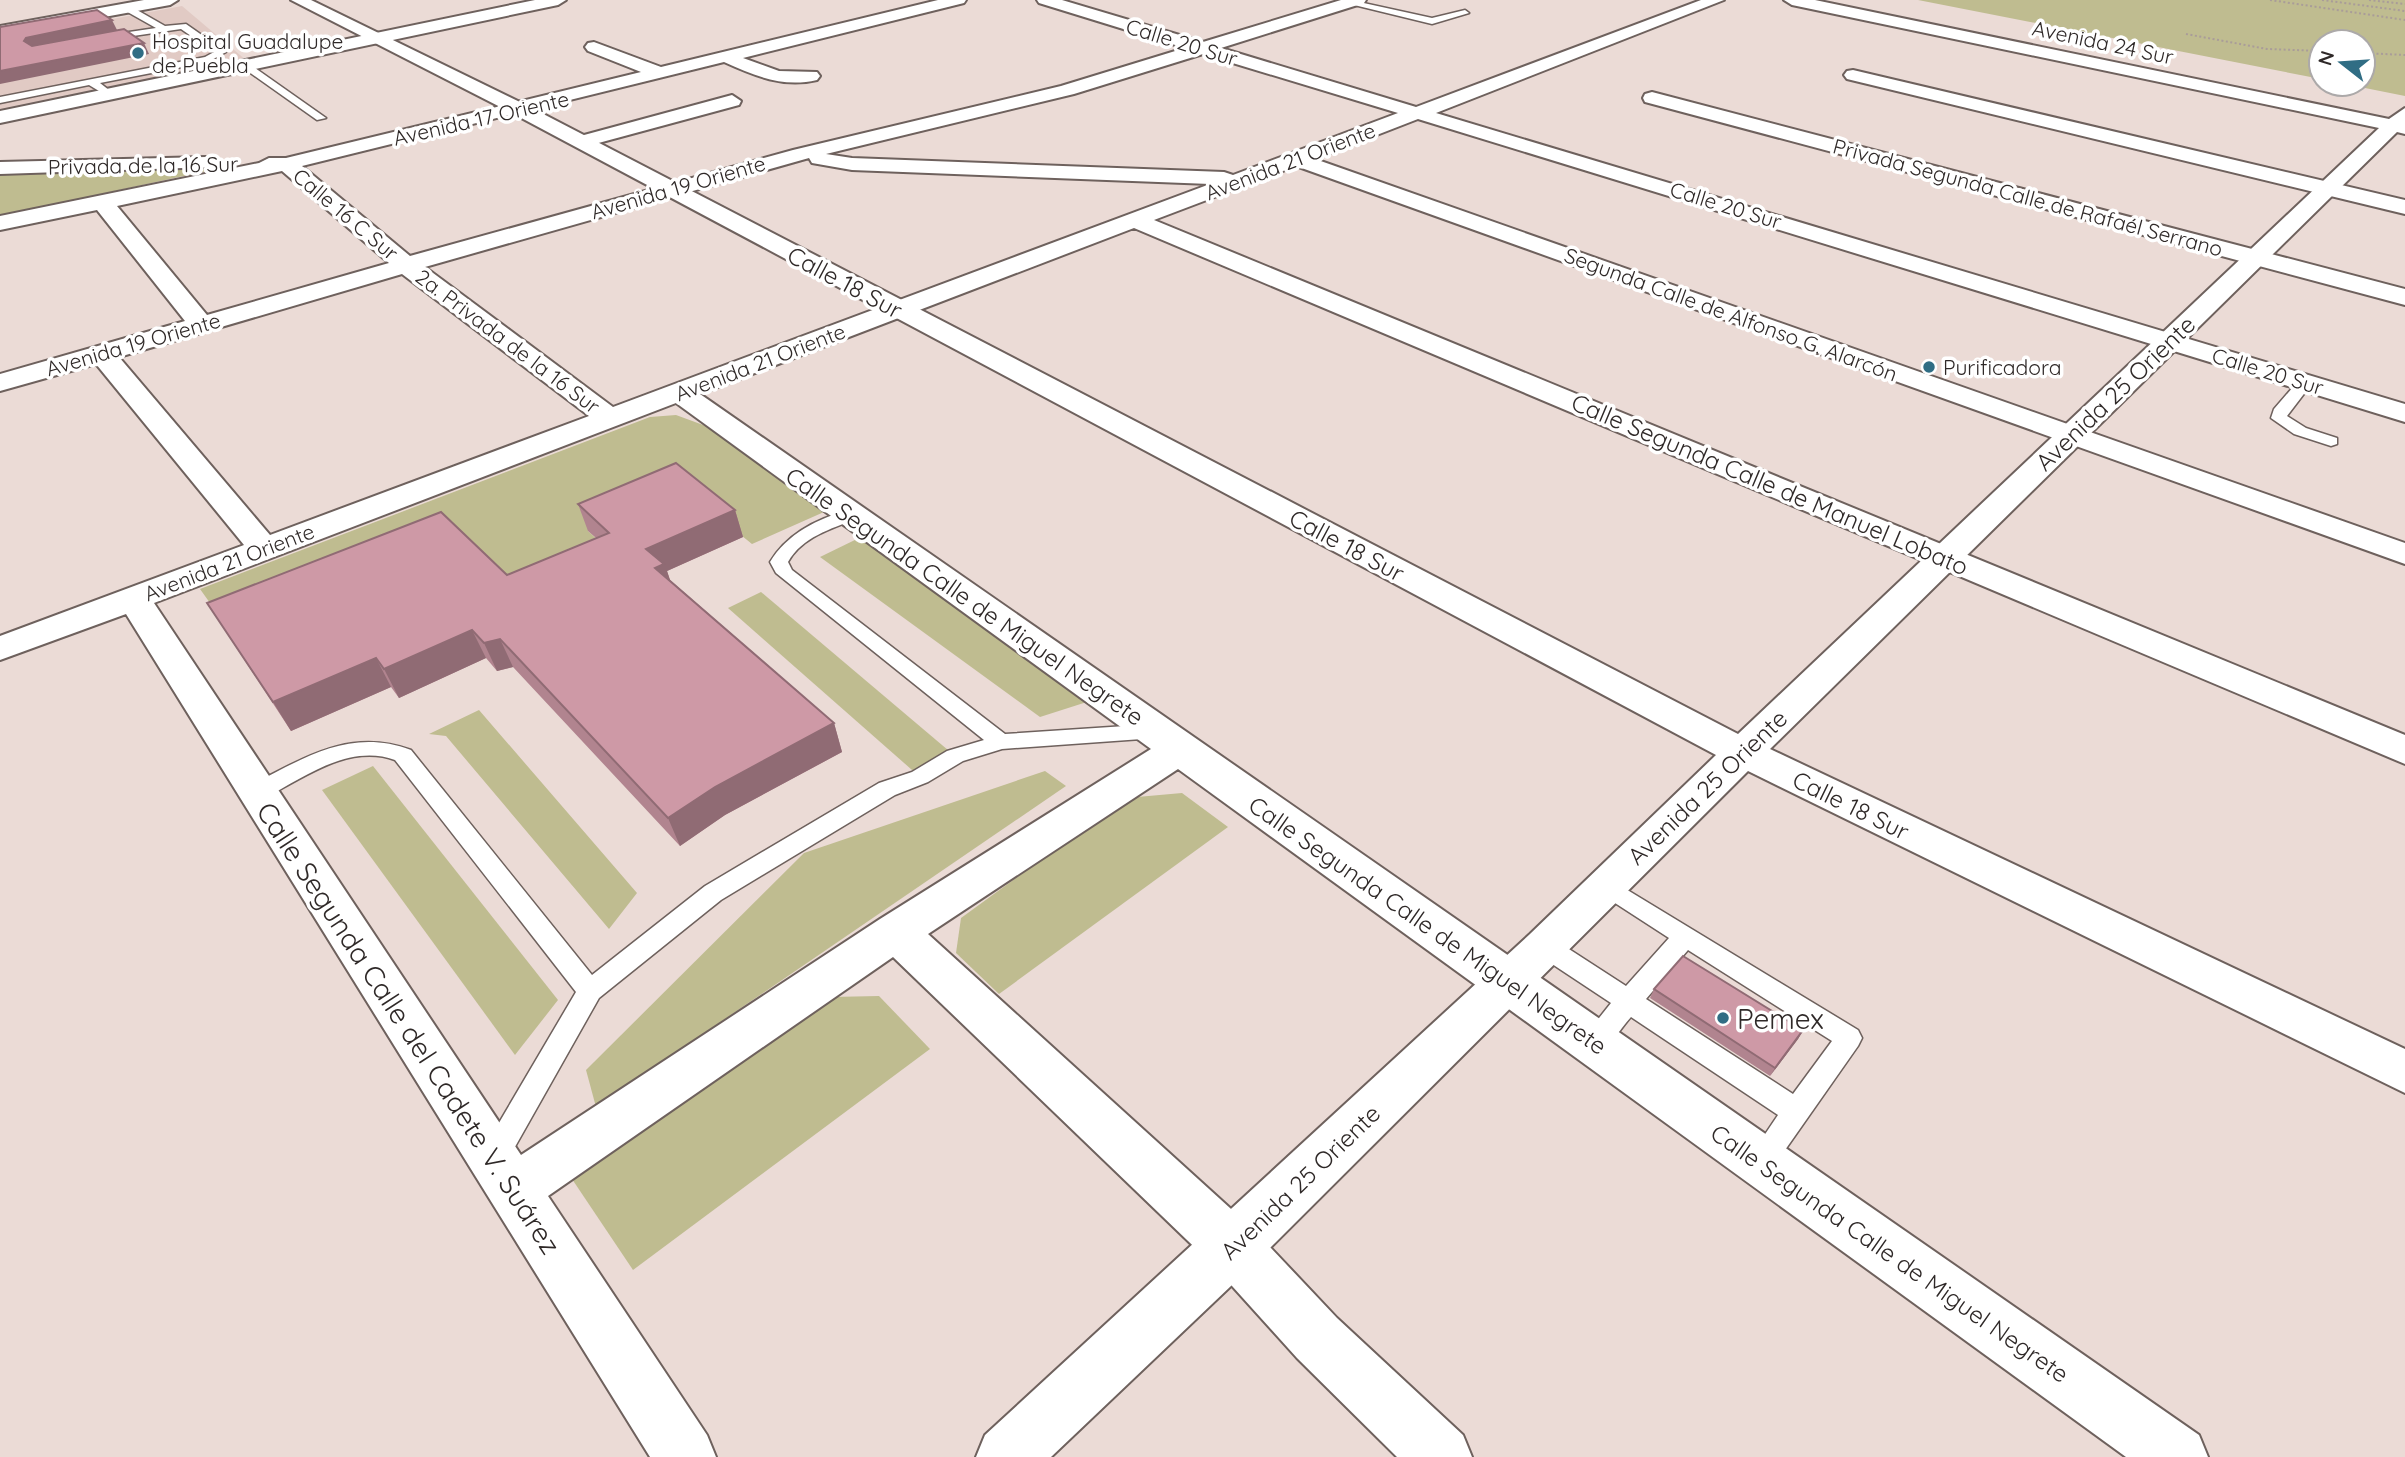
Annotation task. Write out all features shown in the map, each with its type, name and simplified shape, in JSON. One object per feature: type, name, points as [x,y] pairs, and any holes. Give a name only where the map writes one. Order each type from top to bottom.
[{"type":"street","points":[[0,31],[170,0]]},
{"type":"street","name":"Calle 18 Sur","points":[[299,0],[519,110],[1743,752],[2405,1072]]},
{"type":"street","points":[[0,117],[558,0]]},
{"type":"street","name":"Avenida 17 Oriente","points":[[0,223],[286,164],[519,110],[958,0]]},
{"type":"street","name":"Calle 20 Sur","points":[[1045,0],[2171,340],[2405,414]]},
{"type":"street","name":"Avenida 21 Oriente","points":[[0,649],[1716,0]]},
{"type":"street","name":"Avenida 24 Sur","points":[[1792,0],[2401,116]]},
{"type":"street","name":"Avenida 24 Sur","points":[[1868,0],[2167,60]]},
{"type":"street","name":"Avenida 19 Oriente","points":[[0,383],[669,189],[800,154],[1040,97],[1356,1]]},
{"type":"street","points":[[594,47],[663,74]]},
{"type":"street","points":[[729,58],[778,78],[799,79],[811,76]]},
{"type":"street","points":[[1853,75],[2405,207]]},
{"type":"street","name":"Privada Segunda Calle de Rafaél Serrano","points":[[1651,98],[2405,296]]},
{"type":"street","points":[[580,142],[732,101]]},
{"type":"street","name":"Avenida 25 Oriente","points":[[1007,1457],[1233,1247],[1509,983],[1743,752],[2401,116]]},
{"type":"street","points":[[800,154],[852,164],[1241,179]]},
{"type":"street","name":"Segunda Calle de Alfonso G. Alarcón","points":[[1294,159],[2405,554]]},
{"type":"street","name":"Privada de la 16 Sur","points":[[0,168],[286,164]]},
{"type":"street","name":"Calle 16 C Sur","points":[[286,164],[406,265]]},
{"type":"street","points":[[102,202],[201,324]]},
{"type":"street","name":"Calle Segunda Calle de Manuel Lobato","points":[[1134,220],[2405,750]]},
{"type":"street","name":"2a. Privada de la 16 Sur","points":[[406,265],[610,418]]},
{"type":"street","points":[[102,354],[264,549]]},
{"type":"street","name":"Calle Segunda Calle de Miguel Negrete","points":[[678,392],[2177,1457]]},
{"type":"street","name":"Calle Segunda Calle del Cadete V. Suárez","points":[[134,598],[685,1457]]},
{"type":"street","points":[[503,1174],[896,932],[1168,740]]},
{"type":"street","points":[[896,932],[1233,1247],[1317,1338],[1441,1457]]},
{"type":"lane","points":[[1356,1],[1438,22],[1465,13]]},
{"type":"lane","points":[[127,8],[161,27]]},
{"type":"lane","points":[[0,100],[220,54],[186,27],[161,27],[93,41]]},
{"type":"lane","points":[[245,65],[321,118]]},
{"type":"lane","points":[[91,82],[109,94]]},
{"type":"lane","points":[[2305,382],[2280,412],[2279,418],[2300,431],[2331,441]]},
{"type":"lane","points":[[850,515],[799,538],[785,549],[779,562],[785,573],[1001,742]]},
{"type":"lane","points":[[503,1174],[590,991],[713,893],[887,789],[920,777],[955,756],[1001,742],[1168,740]]},
{"type":"lane","points":[[257,792],[336,755],[363,747],[387,746],[403,755],[590,991]]},
{"type":"lane","points":[[1606,886],[1849,1038],[1761,1161]]},
{"type":"lane","points":[[1593,1042],[1685,937]]},
{"type":"lane","points":[[1546,947],[1797,1112]]},
{"type":"path","points":[[2270,0],[2405,20]]},
{"type":"path","points":[[2322,0],[2405,11]]},
{"type":"path","points":[[2369,0],[2404,3]]},
{"type":"path","points":[[2186,34],[2267,49],[2307,50]]},
{"type":"path","points":[[2377,54],[2405,55]]},
{"type":"shaded area","points":[[1918,0],[2405,0],[2405,96],[2377,90],[2377,28],[2307,28],[2307,76]]},
{"type":"shaded area","points":[[182,6],[247,61],[0,112],[0,40]]},
{"type":"shaded area","points":[[234,165],[0,216],[0,172]]},
{"type":"shaded area","points":[[676,415],[714,429],[824,512],[752,544],[685,490],[588,531],[631,571],[210,603],[200,589],[650,417]]},
{"type":"shaded area","points":[[861,537],[1090,701],[1040,717],[820,557]]},
{"type":"shaded area","points":[[761,592],[955,756],[920,777],[728,608]]},
{"type":"shaded area","points":[[479,710],[637,893],[609,929],[446,736],[429,734]]},
{"type":"shaded area","points":[[373,766],[558,1000],[515,1055],[322,790]]},
{"type":"shaded area","points":[[1045,771],[1066,786],[596,1107],[586,1070],[804,853]]},
{"type":"shaded area","points":[[1182,793],[1228,827],[999,994],[956,953],[961,918],[1126,798]]},
{"type":"shaded area","points":[[879,996],[930,1049],[633,1270],[570,1176],[831,997]]},
{"type":"building","points":[[97,10],[112,20],[26,38],[24,41],[32,46],[124,29],[144,43],[0,71],[0,27]]},
{"type":"building","points":[[676,463],[735,510],[646,549],[664,564],[655,568],[834,723],[715,787],[668,818],[500,639],[484,643],[472,630],[384,669],[376,658],[273,702],[207,603],[441,512],[507,575],[609,533],[578,504]]},
{"type":"building","name":"Pemex","points":[[1683,956],[1803,1030],[1775,1068],[1654,989]]},
{"type":"place","name":"Hospital Guadalupe de Puebla","points":[[138,53]]},
{"type":"place","name":"Purificadora","points":[[1929,367]]},
{"type":"place","name":"Pemex","points":[[1723,1018]]}]
